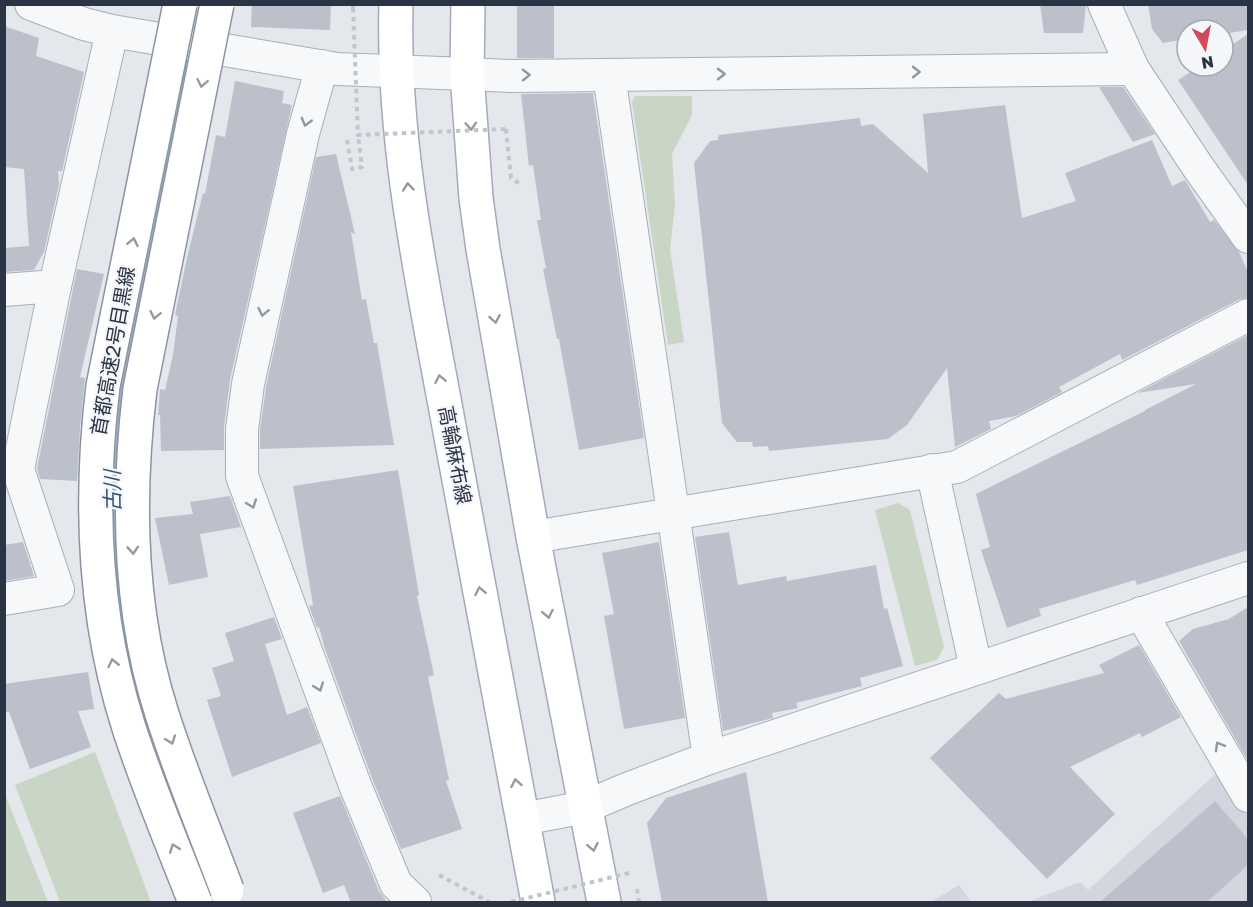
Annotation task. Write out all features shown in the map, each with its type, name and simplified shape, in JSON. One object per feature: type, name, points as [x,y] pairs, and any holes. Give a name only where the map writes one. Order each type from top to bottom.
[{"type":"main road","name":"首都高速2号目黒線","points":[[180,4],[103,386],[96,442],[94,497],[97,573],[111,657],[129,727],[195,902]]},
{"type":"main road","name":"首都高速2号目黒線","points":[[217,4],[140,389],[133,444],[131,498],[137,594],[146,652],[161,713],[228,890]]},
{"type":"main road","name":"高輪麻布線","points":[[396,4],[397,71],[410,204],[419,265],[538,903]]},
{"type":"main road","points":[[468,4],[468,74],[483,249],[533,537],[604,903]]},
{"type":"street","points":[[31,4],[155,39],[337,69],[468,74],[609,75],[1132,69]]},
{"type":"street","points":[[1104,4],[1132,69],[1198,168],[1248,237]]},
{"type":"street","points":[[4,599],[58,590],[18,469],[56,285],[94,20]]},
{"type":"street","points":[[322,66],[303,134],[248,384],[242,429],[242,476],[364,807],[396,884],[415,903]]},
{"type":"street","points":[[609,75],[709,758]]},
{"type":"street","points":[[4,290],[56,285]]},
{"type":"street","points":[[533,537],[957,467],[1248,315]]},
{"type":"street","points":[[932,470],[976,668]]},
{"type":"street","points":[[523,819],[585,807],[709,758],[1248,578]]},
{"type":"street","points":[[1141,613],[1248,796]]},
{"type":"path","points":[[347,140],[352,169],[362,167],[358,135],[353,4]]},
{"type":"path","points":[[358,135],[506,129],[511,178],[520,184]]},
{"type":"path","points":[[511,903],[633,872]]},
{"type":"path","points":[[439,875],[489,903]]},
{"type":"shaded area","points":[[1221,769],[1248,817],[1248,902],[1027,902],[1080,882],[1088,890]]},
{"type":"shaded area","points":[[959,885],[971,902],[931,902]]},
{"type":"green space","points":[[635,96],[692,96],[692,115],[672,154],[675,204],[670,250],[684,342],[668,345],[632,102]]},
{"type":"green space","points":[[898,503],[910,510],[944,647],[937,660],[915,666],[875,510]]},
{"type":"green space","points":[[95,752],[151,902],[60,902],[15,785]]},
{"type":"green space","points":[[5,794],[48,902],[5,902]]},
{"type":"building","points":[[252,4],[331,4],[330,30],[251,27]]},
{"type":"building","points":[[517,4],[554,4],[554,58],[517,58]]},
{"type":"building","points":[[1040,4],[1086,4],[1083,33],[1044,33]]},
{"type":"building","points":[[1148,4],[1248,4],[1248,30],[1235,32],[1235,18],[1175,18],[1175,41],[1163,43],[1152,29]]},
{"type":"building","points":[[4,26],[39,38],[36,56],[84,72],[62,171],[58,171],[59,184],[44,252],[34,270],[4,272],[4,248],[29,246],[24,169],[4,167]]},
{"type":"building","points":[[1248,34],[1248,185],[1178,80],[1181,78],[1235,78],[1235,43]]},
{"type":"building","points":[[235,81],[284,91],[282,103],[292,105],[230,380],[224,427],[224,450],[161,451],[160,415],[158,415],[160,389],[165,390],[173,355],[178,316],[175,315],[203,193],[205,194],[216,135],[225,137]]},
{"type":"building","points":[[1099,87],[1123,87],[1155,134],[1133,142]]},
{"type":"building","points":[[593,93],[644,438],[579,450],[559,339],[557,339],[543,269],[546,268],[537,220],[541,220],[533,165],[529,166],[521,94]]},
{"type":"building","points":[[1005,105],[1022,218],[1076,201],[1065,173],[1152,140],[1172,186],[1185,180],[1210,222],[1214,220],[1239,252],[1248,272],[1248,297],[1122,360],[1120,354],[1059,387],[1062,392],[1016,416],[989,421],[991,429],[955,447],[947,368],[907,425],[888,439],[769,451],[768,446],[753,447],[752,442],[737,442],[722,423],[694,163],[710,141],[718,140],[719,135],[860,118],[861,126],[873,124],[928,173],[923,114]]},
{"type":"building","points":[[336,154],[355,234],[351,232],[362,300],[366,299],[374,343],[377,343],[394,445],[260,449],[260,430],[266,387],[316,157]]},
{"type":"building","points":[[77,269],[104,274],[80,377],[85,378],[77,481],[40,479],[37,468]]},
{"type":"building","points":[[1248,335],[1248,550],[1137,585],[1135,580],[1039,609],[1041,616],[1007,628],[981,550],[990,547],[976,494],[1196,384],[1137,393]]},
{"type":"building","points":[[398,470],[419,595],[417,596],[434,675],[428,677],[449,780],[446,781],[462,829],[401,849],[372,778],[319,627],[317,628],[309,606],[313,605],[293,486]]},
{"type":"building","points":[[230,496],[241,527],[200,534],[208,577],[169,585],[155,518],[193,514],[190,502]]},
{"type":"building","points":[[729,532],[738,585],[786,576],[787,581],[876,565],[884,609],[887,608],[903,666],[860,678],[862,686],[796,703],[798,708],[772,713],[773,718],[723,731],[695,537]]},
{"type":"building","points":[[23,542],[34,576],[4,581],[4,545]]},
{"type":"building","points":[[659,542],[685,718],[624,729],[604,616],[614,614],[602,553]]},
{"type":"building","points":[[1248,607],[1248,761],[1179,641],[1193,629],[1229,619]]},
{"type":"building","points":[[274,617],[282,639],[265,644],[287,715],[307,707],[321,743],[232,777],[207,700],[221,696],[212,668],[234,661],[225,633]]},
{"type":"building","points":[[1139,645],[1181,717],[1142,737],[1140,733],[1070,767],[1115,814],[1047,879],[930,758],[999,693],[1006,699],[1104,673],[1099,665]]},
{"type":"building","points":[[88,672],[94,709],[78,711],[91,747],[30,769],[9,712],[4,712],[4,684]]},
{"type":"building","points":[[746,772],[768,903],[662,903],[647,823],[666,798]]},
{"type":"building","points":[[340,796],[379,891],[388,903],[351,903],[344,885],[323,893],[293,813]]},
{"type":"building","points":[[1215,801],[1248,839],[1248,865],[1206,903],[1099,903]]},
{"type":"waterway","name":"古川","points":[[142,698],[120,608],[111,474],[123,385],[184,71]]}]
